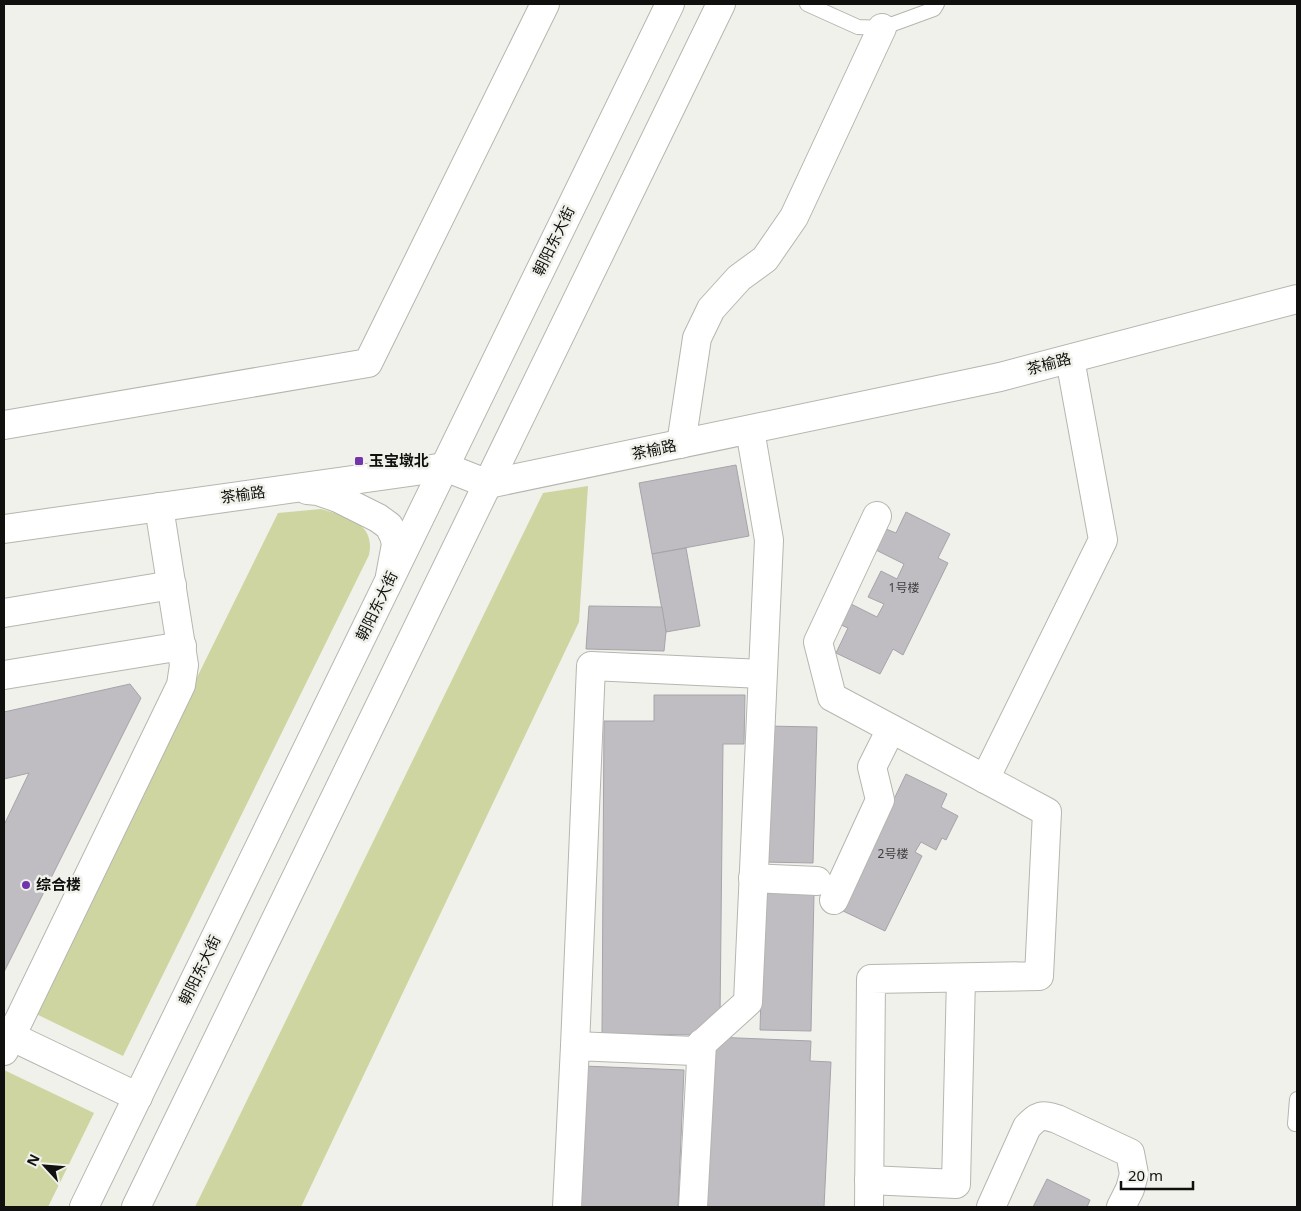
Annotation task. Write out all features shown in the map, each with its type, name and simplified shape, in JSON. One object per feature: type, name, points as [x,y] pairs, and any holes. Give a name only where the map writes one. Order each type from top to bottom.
[{"type":"street","points":[[4,425],[368,363],[545,4]]},
{"type":"street","name":"朝阳东大街","points":[[84,1207],[670,4]]},
{"type":"street","points":[[136,1207],[721,4]]},
{"type":"street","points":[[681,444],[697,338],[711,309],[739,278],[765,259],[794,217],[882,28]]},
{"type":"street","name":"茶榆路","points":[[4,529],[445,467],[488,484],[1000,377],[1297,300]]},
{"type":"street","points":[[984,779],[1103,540],[1070,359]]},
{"type":"street","points":[[574,1046],[694,1051],[748,1002],[768,540],[750,430]]},
{"type":"street","points":[[291,488],[318,491],[338,498],[378,518],[389,526],[396,544],[390,579]]},
{"type":"street","points":[[138,1097],[6,1040],[181,685],[184,665],[182,646],[159,507]]},
{"type":"street","points":[[869,1207],[871,979],[1039,976],[1047,812],[832,697],[818,642],[877,516]]},
{"type":"street","points":[[4,613],[172,585]]},
{"type":"street","points":[[4,675],[182,646]]},
{"type":"street","points":[[567,1207],[591,666],[762,674]]},
{"type":"street","points":[[753,878],[825,891],[880,800],[872,767],[891,728]]},
{"type":"street","points":[[956,1184],[961,978]]},
{"type":"street","points":[[693,1207],[702,1043]]},
{"type":"street","points":[[869,1180],[956,1184],[992,1204],[1027,1127],[1037,1117],[1045,1116],[1057,1119],[1130,1153],[1134,1174],[1122,1207]]},
{"type":"lane","points":[[808,4],[858,27],[882,28],[934,9],[937,4]]},
{"type":"lane","points":[[1297,1099],[1295,1124],[1297,1124]]},
{"type":"green space","points":[[588,486],[579,622],[301,1207],[195,1207],[543,493]]},
{"type":"green space","points":[[321,509],[349,518],[363,528],[368,535],[370,544],[369,555],[123,1056],[32,1012],[278,513]]},
{"type":"green space","points":[[4,1070],[94,1113],[48,1207],[4,1207]]},
{"type":"building","points":[[736,465],[749,536],[652,554],[639,483]]},
{"type":"building","points":[[906,512],[950,534],[938,558],[948,563],[903,655],[893,649],[880,674],[836,653],[848,628],[839,624],[849,603],[877,617],[884,604],[868,597],[881,571],[897,579],[904,564],[876,550],[886,529],[896,533]]},
{"type":"building","points":[[686,548],[700,626],[666,632],[652,554]]},
{"type":"building","points":[[589,606],[662,607],[666,632],[664,651],[586,649]]},
{"type":"building","name":"综合楼","points":[[130,684],[141,698],[4,972],[4,825],[29,773],[4,779],[4,712]]},
{"type":"building","points":[[654,695],[745,695],[744,744],[723,744],[720,1018],[705,1035],[602,1034],[604,721],[654,721]]},
{"type":"building","points":[[767,726],[817,727],[813,863],[763,862]]},
{"type":"building","points":[[906,774],[947,794],[941,807],[958,816],[946,840],[942,838],[936,850],[921,842],[915,852],[922,856],[885,931],[841,910]]},
{"type":"building","points":[[764,893],[814,894],[811,1031],[760,1030]]},
{"type":"building","points":[[714,1037],[811,1041],[810,1061],[831,1062],[824,1207],[706,1207]]},
{"type":"building","points":[[583,1066],[684,1070],[678,1207],[577,1207]]},
{"type":"building","points":[[1047,1179],[1090,1200],[1087,1207],[1033,1207]]},
{"type":"place","name":"玉宝墩北","points":[[359,461]]},
{"type":"place","name":"综合楼","points":[[26,885]]}]
